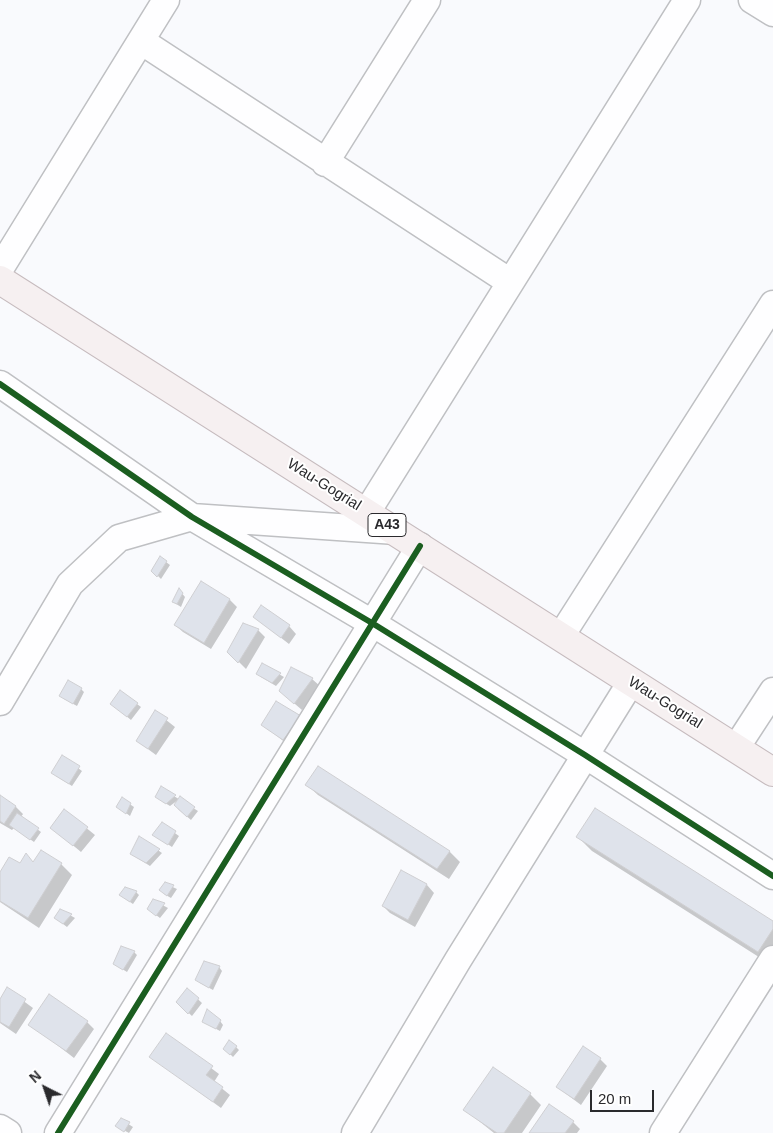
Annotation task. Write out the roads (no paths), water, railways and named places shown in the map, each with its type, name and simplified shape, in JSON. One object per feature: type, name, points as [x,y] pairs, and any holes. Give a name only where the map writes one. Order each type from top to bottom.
[{"type":"main road","name":"Wau-Gogrial","points":[[0,280],[773,772]]},
{"type":"street","points":[[0,269],[166,0]]},
{"type":"street","points":[[326,164],[427,0]]},
{"type":"street","points":[[367,512],[687,0]]},
{"type":"street","points":[[752,0],[773,13]]},
{"type":"street","points":[[141,41],[326,164],[510,282]]},
{"type":"street","points":[[561,636],[773,304]]},
{"type":"street","points":[[0,384],[192,517],[372,624],[585,755],[773,876]]},
{"type":"street","points":[[0,702],[70,584],[119,538],[192,517],[396,532]]},
{"type":"street","points":[[58,1133],[420,546]]},
{"type":"street","points":[[355,1133],[458,960],[631,682]]},
{"type":"street","points":[[736,748],[773,691]]},
{"type":"street","points":[[663,1133],[773,959]]},
{"type":"street","points":[[0,1128],[8,1133]]}]
